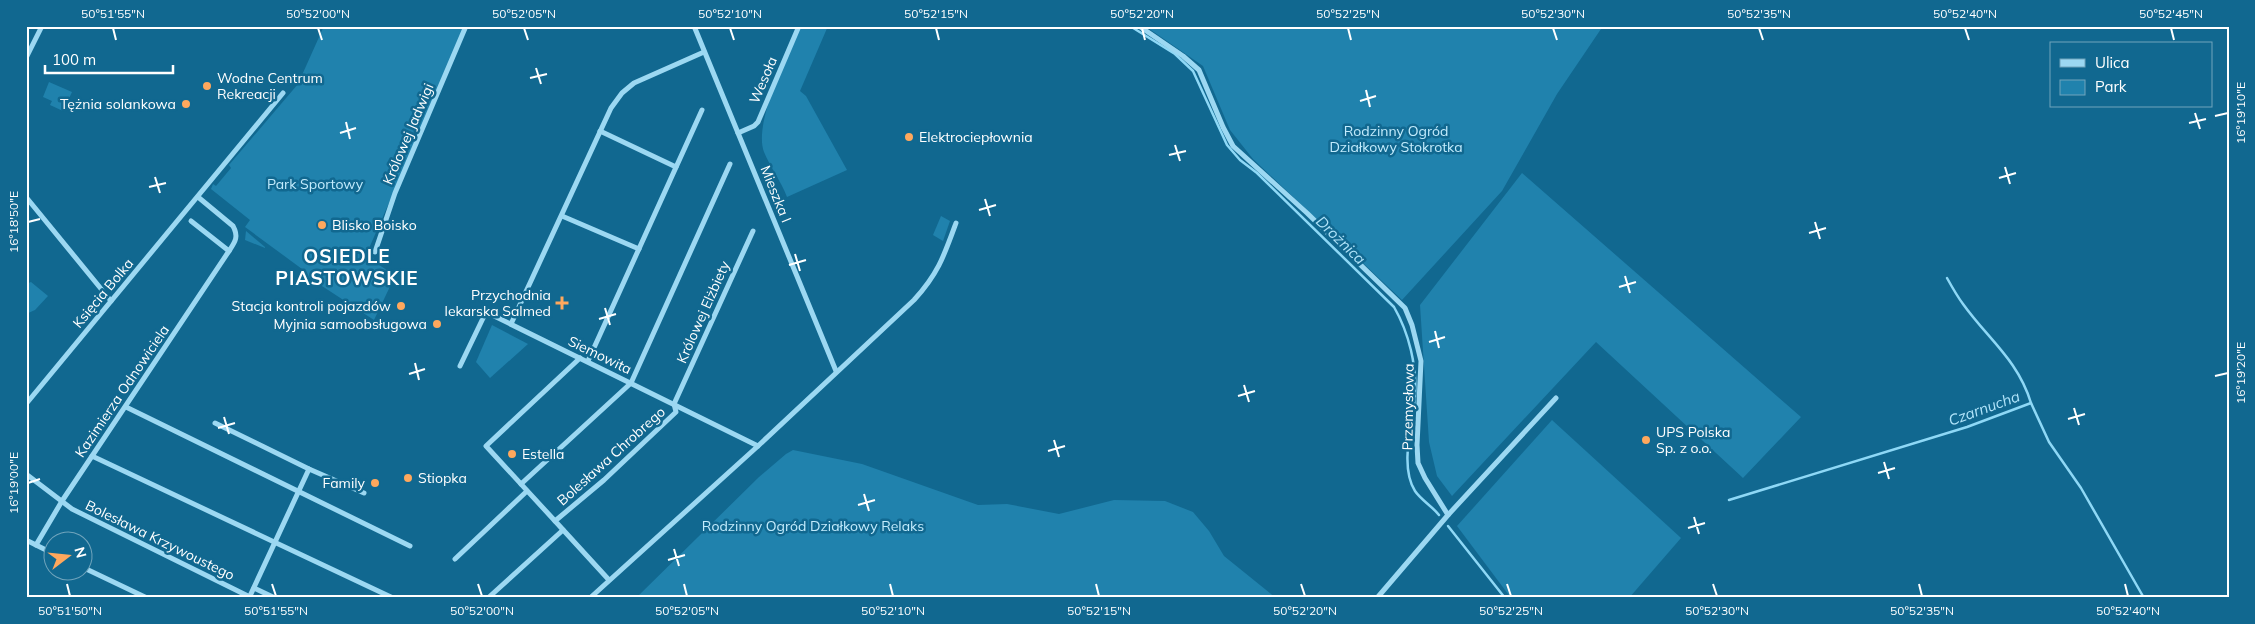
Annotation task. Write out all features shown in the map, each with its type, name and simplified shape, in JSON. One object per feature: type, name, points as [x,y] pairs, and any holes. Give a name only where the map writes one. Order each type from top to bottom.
[{"type":"street","points":[[26,58],[42,26]]},
{"type":"street","name":"Królowej Jadwigi","points":[[375,252],[395,193],[466,26]]},
{"type":"street","name":"Mieszka I","points":[[694,26],[836,371]]},
{"type":"street","name":"Wesoła","points":[[738,133],[754,126],[758,122],[798,26]]},
{"type":"street","name":"Przemysłowa","points":[[1139,26],[1183,56],[1199,70],[1223,127],[1234,146],[1307,213],[1405,308],[1412,325],[1421,361],[1417,444],[1418,463],[1424,478],[1448,515]]},
{"type":"street","points":[[512,324],[600,131],[611,108],[622,92],[634,83],[704,52]]},
{"type":"street","name":"Księcia Bolka","points":[[26,404],[283,93]]},
{"type":"street","points":[[588,361],[702,110]]},
{"type":"street","points":[[600,131],[676,167]]},
{"type":"street","points":[[521,484],[631,383],[730,164]]},
{"type":"street","points":[[26,197],[111,301]]},
{"type":"street","points":[[191,221],[229,251],[237,237],[233,226],[198,197]]},
{"type":"street","points":[[562,216],[639,249]]},
{"type":"street","points":[[590,598],[758,446],[914,300],[931,281],[942,261],[956,223]]},
{"type":"street","name":"Królowej Elżbiety","points":[[674,404],[753,231]]},
{"type":"street","name":"Kazimierza Odnowiciela","points":[[36,545],[62,501],[229,251]]},
{"type":"street","name":"Siemowita","points":[[460,366],[486,312],[758,446]]},
{"type":"street","name":"Bolesława Chrobrego","points":[[580,358],[486,446],[609,580]]},
{"type":"street","points":[[1377,598],[1448,515],[1556,398]]},
{"type":"street","name":"Bolesława Chrobrego","points":[[555,521],[600,483],[673,416],[676,412],[674,404]]},
{"type":"street","points":[[126,407],[410,546]]},
{"type":"street","points":[[215,423],[309,469],[364,492]]},
{"type":"street","points":[[92,456],[393,598]]},
{"type":"street","name":"Bolesława Krzywoustego","points":[[26,474],[72,509],[250,598],[309,469]]},
{"type":"street","points":[[455,559],[527,491]]},
{"type":"street","points":[[488,598],[563,530]]},
{"type":"street","points":[[26,540],[42,548]]},
{"type":"street","points":[[92,572],[147,598]]},
{"type":"street","points":[[254,588],[275,598]]},
{"type":"green space","name":"Park Sportowy","points":[[324,26],[467,26],[370,246],[372,256],[378,264],[396,274],[374,320],[299,271],[302,269],[245,227],[250,220],[211,189],[213,184],[216,186],[231,168],[229,165],[298,84]]},
{"type":"green space","points":[[801,26],[828,26],[800,91],[806,96],[847,170],[787,197],[764,152],[762,139],[763,124],[767,107]]},
{"type":"green space","name":"Rodzinny Ogród Działkowy Stokrotka","points":[[1145,26],[1603,26],[1557,94],[1502,191],[1402,300],[1253,159],[1230,130],[1203,66]]},
{"type":"green space","points":[[49,82],[72,92],[63,111],[50,105],[52,101],[43,97]]},
{"type":"green space","points":[[1522,173],[1801,417],[1743,478],[1596,342],[1452,496],[1437,476],[1429,442],[1420,305]]},
{"type":"green space","points":[[941,216],[950,221],[943,241],[933,235]]},
{"type":"green space","points":[[246,231],[265,247],[265,248],[245,240]]},
{"type":"green space","points":[[31,282],[48,296],[35,310],[26,314],[26,284]]},
{"type":"green space","points":[[492,325],[528,344],[490,378],[476,362]]},
{"type":"green space","points":[[1552,420],[1681,538],[1629,598],[1511,598],[1457,526]]},
{"type":"green space","name":"Rodzinny Ogród Działkowy Relaks","points":[[793,450],[862,464],[978,505],[1007,504],[1059,514],[1114,500],[1165,501],[1193,512],[1209,531],[1224,556],[1276,598],[636,598],[759,477]]},
{"type":"waterway","name":"Drożnica","points":[[1130,26],[1175,54],[1193,71],[1227,145],[1240,160],[1257,173],[1394,307],[1408,339],[1415,373],[1415,396],[1407,457],[1410,481],[1417,494],[1439,515]]},
{"type":"waterway","points":[[1947,278],[1963,304],[2002,350],[2018,374],[2031,403]]},
{"type":"waterway","name":"Czarnucha","points":[[1729,500],[1967,427],[2031,403],[2049,442],[2081,488],[2144,598]]},
{"type":"waterway","name":"Drożnica","points":[[1448,526],[1505,598]]},
{"type":"place","name":"Wodne Centrum Rekreacji","points":[[207,86]]},
{"type":"place","name":"Tężnia solankowa","points":[[186,104]]},
{"type":"place","name":"Elektrociepłownia","points":[[909,137]]},
{"type":"place","name":"Blisko Boisko","points":[[322,225]]},
{"type":"place","name":"Przychodnia lekarska Salmed","points":[[562,303]]},
{"type":"place","name":"Stacja kontroli pojazdów","points":[[401,306]]},
{"type":"place","name":"Myjnia samoobsługowa","points":[[437,324]]},
{"type":"place","name":"UPS Polska Sp. z o.o.","points":[[1646,440]]},
{"type":"place","name":"Estella","points":[[512,454]]},
{"type":"place","name":"Stiopka","points":[[408,478]]},
{"type":"place","name":"Family","points":[[375,483]]},
{"type":"district","name":"OSIEDLE PIASTOWSKIE","points":[[347,267]]}]
